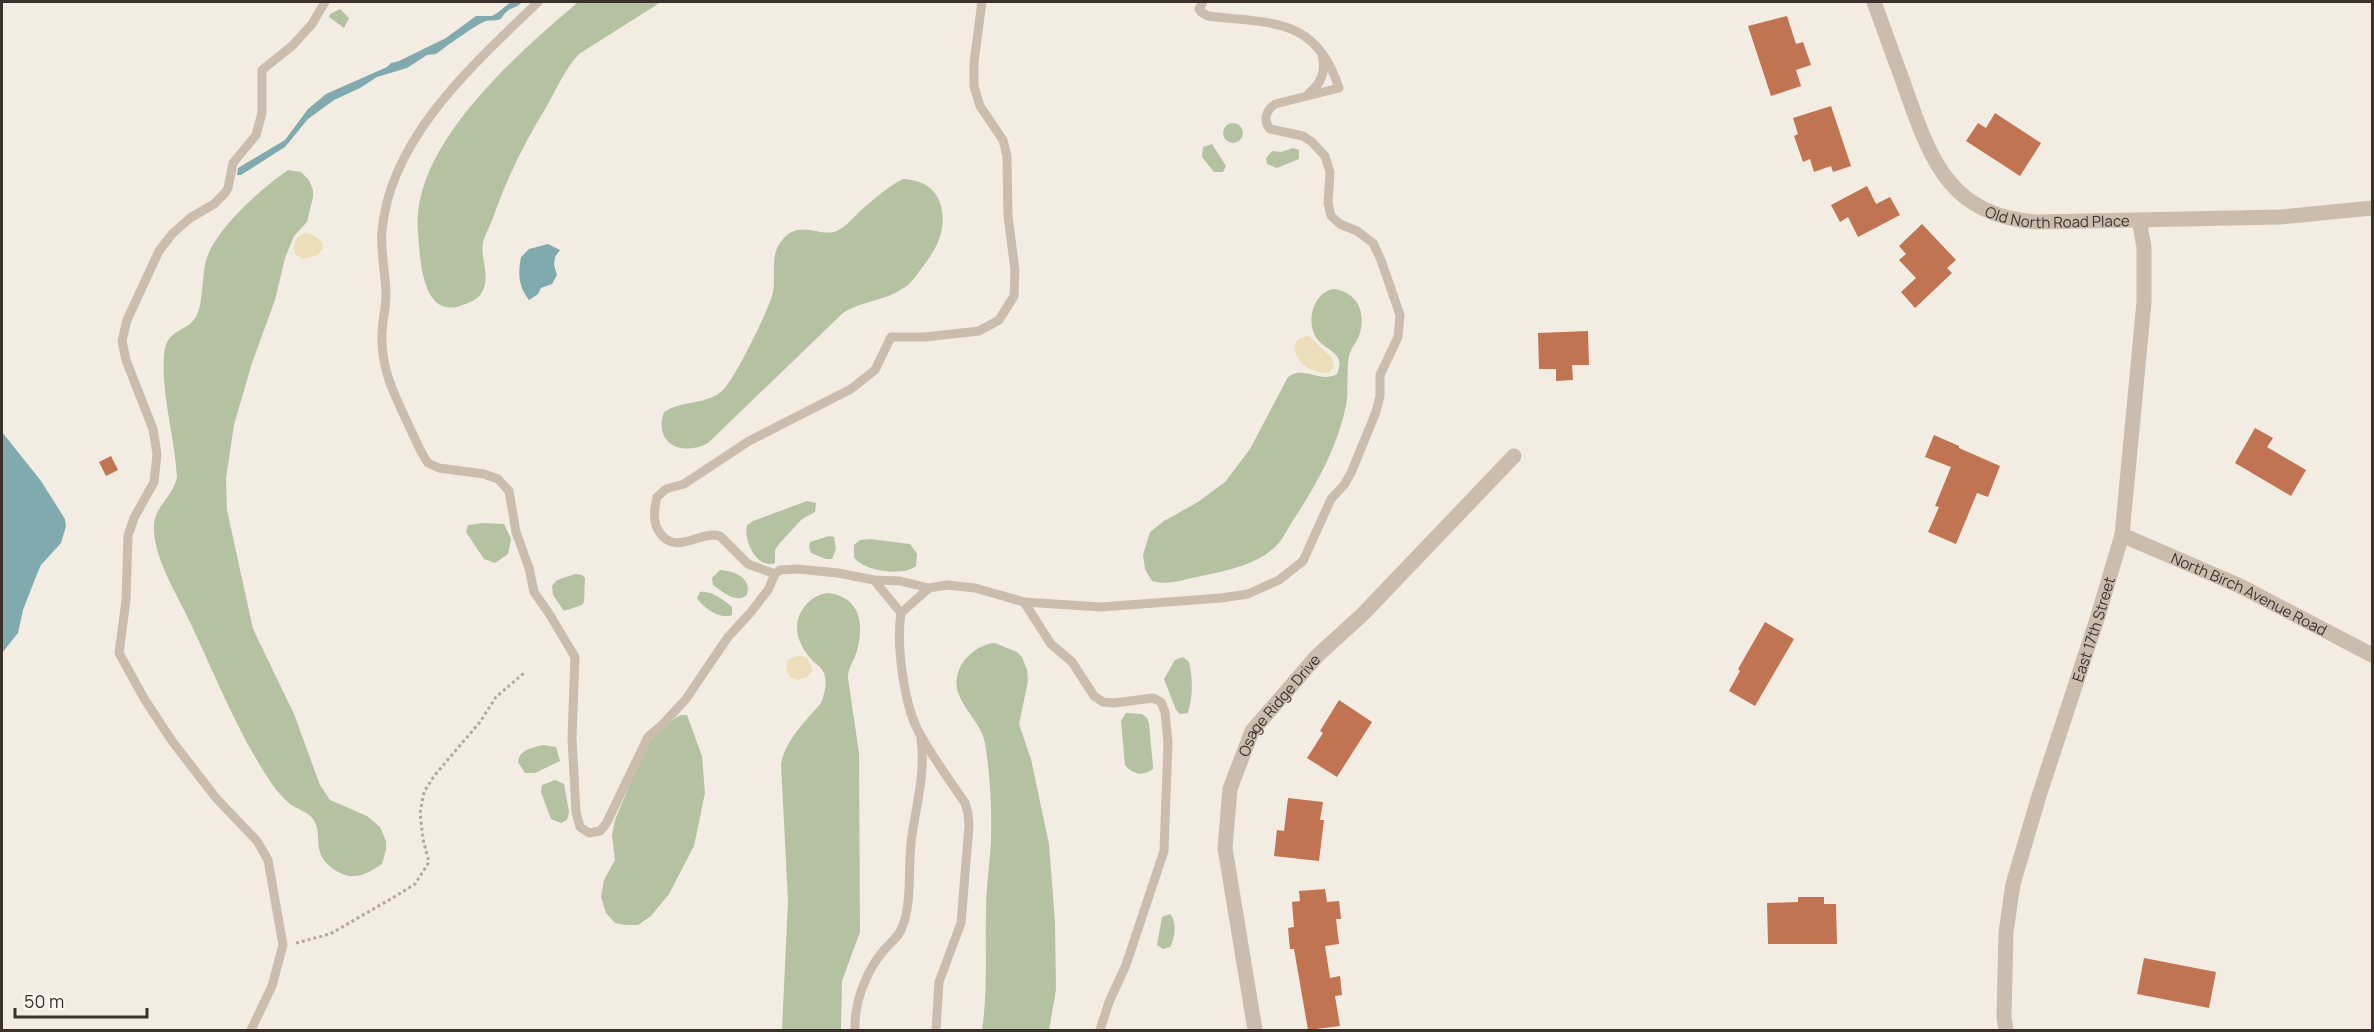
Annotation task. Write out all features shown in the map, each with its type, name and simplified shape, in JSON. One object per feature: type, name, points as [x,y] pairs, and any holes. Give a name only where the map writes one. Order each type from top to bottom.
[{"type":"street","name":"Old North Road Place","points":[[1874,2],[1933,161],[1956,190],[1993,214],[2016,220],[2139,220],[2301,216],[2373,208]]},
{"type":"street","name":"East 17th Street","points":[[2006,1030],[2004,1017],[2006,932],[2013,884],[2038,796],[2122,536],[2144,302],[2144,247],[2139,220]]},
{"type":"street","name":"Osage Ridge Drive","points":[[1255,1030],[1225,848],[1230,789],[1252,731],[1317,656],[1363,614],[1514,456]]},
{"type":"street","name":"North Birch Avenue Road","points":[[2122,536],[2240,586],[2373,655]]},
{"type":"lane","points":[[251,1030],[272,986],[283,945],[271,871],[265,852],[216,798],[172,741],[145,700],[119,653],[126,600],[128,536],[134,518],[154,482],[158,454],[150,419],[126,360],[122,334],[155,258],[166,240],[190,218],[214,204],[228,188],[233,163],[259,128],[262,113],[262,70],[292,46],[312,24],[325,2]]},
{"type":"lane","points":[[538,2],[449,91],[416,138],[403,162],[388,198],[382,230],[386,293],[382,351],[391,386],[428,463],[439,468],[484,474],[498,479],[509,492],[516,532],[529,568],[534,592],[575,657],[573,765],[576,812],[580,827],[584,831],[594,833],[600,831],[606,824],[648,736],[667,720],[691,693],[728,637],[768,590],[775,574],[780,570],[798,569],[874,580],[900,581],[929,588],[947,585],[975,588],[1024,602],[1112,607],[1236,596],[1279,580],[1298,566],[1307,554],[1323,513],[1331,499],[1348,479],[1368,434],[1378,405],[1380,375],[1395,344],[1401,323],[1400,315],[1382,260],[1373,243],[1331,216],[1328,203],[1330,172],[1325,156],[1304,136],[1270,129],[1265,119],[1268,109],[1275,104],[1339,88],[1331,68],[1311,39],[1291,28],[1208,16],[1199,9],[1203,2]]},
{"type":"lane","points":[[775,574],[748,564],[720,536],[706,535],[674,543],[664,538],[656,528],[657,497],[666,489],[684,484],[749,441],[851,389],[875,370],[891,338],[979,331],[999,320],[1010,305],[1015,286],[1015,270],[1008,216],[1007,156],[1003,140],[980,106],[973,80],[981,2]]},
{"type":"lane","points":[[1304,96],[1317,85],[1322,75],[1324,63],[1322,54]]},
{"type":"lane","points":[[874,580],[901,613],[900,641],[904,675],[915,723],[921,736],[965,803],[968,813],[969,844],[961,923],[939,982],[936,1030]]},
{"type":"lane","points":[[901,613],[929,588]]},
{"type":"lane","points":[[1024,602],[1051,644],[1072,662],[1094,696],[1108,703],[1153,698],[1161,702],[1165,712],[1168,743],[1164,851],[1126,965],[1108,1002],[1100,1030]]},
{"type":"lane","points":[[855,1030],[855,1011],[868,977],[877,960],[900,933],[905,919],[911,841],[922,783],[921,736]]},
{"type":"path","points":[[283,945],[304,943],[330,934],[415,884],[429,862],[420,813],[424,792],[434,776],[480,722],[496,697],[524,673]]},
{"type":"green space","points":[[578,2],[661,2],[579,54],[570,66],[517,159],[485,236],[482,249],[486,280],[482,292],[475,299],[460,306],[447,307],[437,303],[425,282],[418,232],[420,199],[431,167],[450,134],[499,74]]},
{"type":"green space","points":[[340,9],[349,18],[344,28],[329,17],[330,14]]},
{"type":"green space","points":[[1233,123],[1240,126],[1243,133],[1240,140],[1233,143],[1226,140],[1223,133],[1226,126]]},
{"type":"green space","points":[[1212,144],[1226,166],[1223,172],[1214,172],[1202,157],[1203,147]]},
{"type":"green space","points":[[1293,148],[1299,150],[1299,159],[1277,168],[1267,164],[1266,158],[1272,151],[1281,152]]},
{"type":"green space","points":[[288,170],[301,172],[309,180],[313,197],[307,222],[294,236],[285,258],[275,300],[252,363],[234,425],[226,478],[227,510],[253,629],[294,714],[320,785],[330,800],[367,816],[380,827],[386,841],[382,864],[357,876],[345,875],[325,862],[319,849],[318,831],[313,819],[285,799],[260,765],[238,725],[169,581],[155,540],[154,529],[157,513],[174,487],[177,478],[164,386],[166,346],[173,335],[193,321],[197,315],[206,261],[219,236],[240,211],[265,187]]},
{"type":"green space","points":[[903,179],[922,183],[932,189],[939,199],[943,224],[936,247],[913,280],[895,293],[843,313],[708,443],[689,449],[672,445],[666,440],[662,423],[664,412],[717,395],[735,373],[759,327],[773,292],[775,254],[786,236],[793,231],[800,230],[828,233],[838,231],[880,194]]},
{"type":"green space","points":[[1333,289],[1349,294],[1354,299],[1362,319],[1359,336],[1349,356],[1346,406],[1337,437],[1324,467],[1283,537],[1270,552],[1242,566],[1176,582],[1152,581],[1145,569],[1143,555],[1150,532],[1225,482],[1250,449],[1288,377],[1300,373],[1324,377],[1337,374],[1339,360],[1314,334],[1311,318],[1320,297]]},
{"type":"green space","points":[[807,501],[816,503],[815,512],[802,519],[779,544],[775,550],[775,563],[768,564],[757,558],[749,545],[747,525]]},
{"type":"green space","points":[[504,524],[511,539],[508,554],[495,563],[484,559],[466,532],[468,525]]},
{"type":"green space","points":[[829,536],[834,537],[836,549],[832,559],[811,553],[810,542]]},
{"type":"green space","points":[[860,540],[910,544],[917,554],[916,566],[893,572],[874,569],[858,562],[854,557],[854,545]]},
{"type":"green space","points":[[720,570],[741,576],[747,584],[747,595],[734,598],[713,585],[712,578]]},
{"type":"green space","points":[[575,574],[585,578],[584,602],[582,605],[564,611],[553,595],[552,586],[557,580]]},
{"type":"green space","points":[[700,592],[713,594],[725,601],[732,607],[732,615],[723,616],[708,609],[697,598]]},
{"type":"green space","points":[[829,593],[848,600],[854,606],[860,622],[857,651],[848,678],[859,753],[860,932],[842,981],[841,1030],[782,1030],[788,901],[781,764],[787,747],[821,703],[824,695],[823,671],[803,649],[797,627],[800,613],[805,606],[819,595]]},
{"type":"green space","points":[[995,643],[1017,652],[1022,657],[1027,670],[1028,681],[1019,724],[1031,759],[1049,844],[1055,922],[1056,990],[1049,1030],[982,1030],[986,986],[986,903],[991,839],[990,791],[985,743],[959,694],[957,677],[962,664],[976,649]]},
{"type":"green space","points":[[1183,657],[1189,662],[1192,693],[1188,713],[1180,714],[1176,710],[1164,679],[1175,660]]},
{"type":"green space","points":[[1126,713],[1142,714],[1147,718],[1149,724],[1153,769],[1142,774],[1131,771],[1125,765],[1121,721]]},
{"type":"green space","points":[[681,715],[687,715],[702,756],[705,793],[694,846],[669,894],[651,916],[638,925],[615,923],[606,913],[601,897],[604,880],[615,860],[612,835],[615,820],[643,753],[651,740]]},
{"type":"green space","points":[[543,745],[556,747],[560,761],[535,773],[525,773],[518,762],[521,754]]},
{"type":"green space","points":[[555,780],[564,784],[569,812],[567,820],[561,823],[551,819],[541,792],[542,785]]},
{"type":"green space","points":[[1170,914],[1174,921],[1173,939],[1170,947],[1163,949],[1157,945],[1162,917]]},
{"type":"sand","points":[[306,233],[322,242],[323,248],[318,255],[303,259],[295,254],[294,247],[297,238]]},
{"type":"sand","points":[[1309,336],[1332,358],[1334,367],[1329,373],[1308,368],[1296,356],[1296,342]]},
{"type":"sand","points":[[799,655],[807,658],[813,670],[807,677],[798,680],[790,677],[786,670],[788,660]]},
{"type":"water","points":[[511,2],[522,2],[509,10],[501,19],[482,22],[436,54],[427,55],[407,68],[377,77],[334,100],[308,119],[285,147],[241,175],[237,175],[238,168],[285,140],[308,109],[326,94],[446,38],[476,16],[492,16]]},
{"type":"water","points":[[548,244],[560,250],[555,257],[554,265],[557,275],[552,284],[541,288],[538,294],[529,300],[520,279],[521,257],[529,249]]},
{"type":"water","points":[[2,432],[41,481],[65,519],[66,526],[61,543],[41,565],[23,610],[18,633],[2,653]]},
{"type":"building","points":[[1787,16],[1796,44],[1803,42],[1811,65],[1796,70],[1801,86],[1771,96],[1748,26]]},
{"type":"building","points":[[1831,106],[1851,166],[1833,172],[1831,166],[1814,172],[1810,159],[1803,162],[1794,136],[1798,134],[1793,118]]},
{"type":"building","points":[[1995,113],[2041,143],[2020,176],[1966,141],[1978,123],[1986,128]]},
{"type":"building","points":[[1867,186],[1876,204],[1890,197],[1900,215],[1858,237],[1848,217],[1840,222],[1831,205]]},
{"type":"building","points":[[1922,224],[1956,260],[1947,268],[1952,273],[1915,308],[1901,292],[1916,278],[1899,260],[1906,254],[1899,246]]},
{"type":"building","points":[[1588,331],[1589,365],[1572,365],[1573,380],[1556,381],[1556,369],[1539,369],[1538,333]]},
{"type":"building","points":[[2255,428],[2273,438],[2267,447],[2306,470],[2291,496],[2235,463]]},
{"type":"building","points":[[1934,435],[2000,466],[1988,497],[1977,493],[1956,544],[1928,532],[1939,507],[1935,506],[1951,467],[1925,457]]},
{"type":"building","points":[[111,456],[118,470],[106,476],[99,462]]},
{"type":"building","points":[[1765,622],[1794,639],[1755,706],[1729,691],[1740,671],[1738,669]]},
{"type":"building","points":[[1339,700],[1372,722],[1337,777],[1307,758],[1323,733],[1320,731]]},
{"type":"building","points":[[1288,798],[1323,802],[1320,820],[1324,820],[1319,861],[1274,856],[1277,830],[1284,831]]},
{"type":"building","points":[[1325,889],[1327,902],[1339,901],[1341,919],[1336,919],[1339,944],[1325,946],[1330,978],[1340,976],[1342,995],[1335,996],[1340,1026],[1308,1030],[1294,949],[1290,949],[1288,928],[1294,927],[1292,902],[1300,901],[1299,891]]},
{"type":"building","points":[[1798,897],[1824,897],[1824,904],[1836,904],[1837,944],[1768,944],[1767,903],[1798,902]]},
{"type":"building","points":[[2144,958],[2216,972],[2209,1008],[2137,994]]}]
